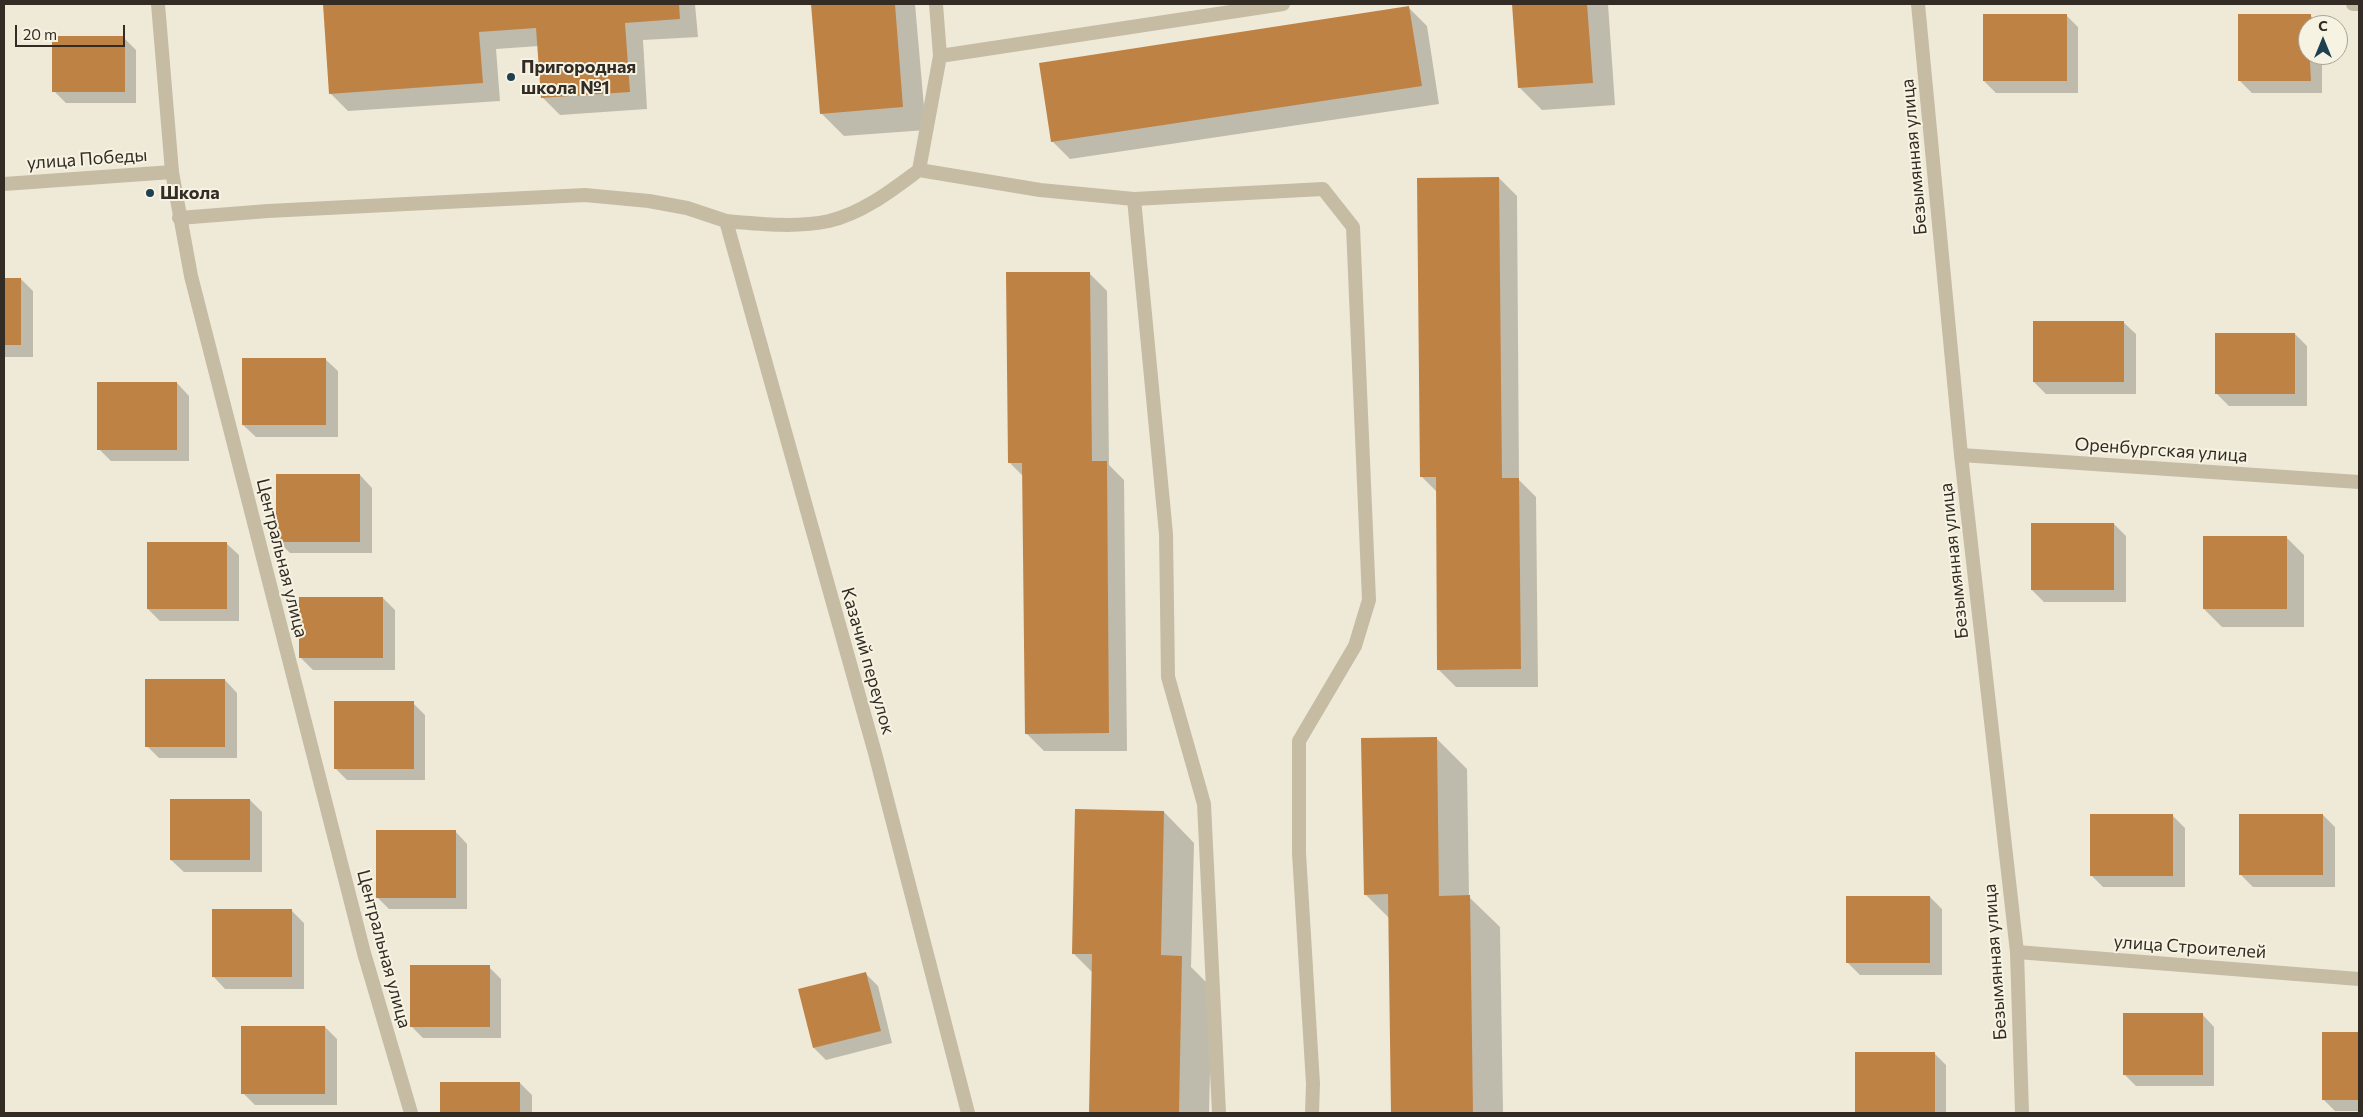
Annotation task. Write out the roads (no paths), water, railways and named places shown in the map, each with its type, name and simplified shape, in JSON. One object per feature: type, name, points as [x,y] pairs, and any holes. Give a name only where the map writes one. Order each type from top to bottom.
[{"type":"street","name":"Центральная улица","points":[[158,4],[172,172],[191,276],[362,943],[411,1113]]},
{"type":"street","points":[[920,170],[940,56],[936,4]]},
{"type":"street","points":[[940,56],[1283,4]]},
{"type":"street","name":"Безымянная улица","points":[[1918,4],[1961,455],[2017,952],[2022,1113]]},
{"type":"street","points":[[2353,4],[2359,4]]},
{"type":"street","points":[[179,218],[268,211],[585,196],[649,201],[687,208],[726,221],[776,225],[830,221],[874,202],[920,170],[1040,190],[1134,198],[1323,189],[1353,227],[1369,600],[1355,646],[1299,741],[1299,853],[1313,1084],[1312,1113]]},
{"type":"street","name":"улица Победы","points":[[4,184],[172,172]]},
{"type":"street","points":[[1134,198],[1166,534],[1168,677],[1204,804],[1220,1113]]},
{"type":"street","name":"Казачий переулок","points":[[726,221],[874,753],[968,1113]]},
{"type":"street","name":"Оренбургская улица","points":[[1961,455],[2359,482]]},
{"type":"street","name":"улица Строителей","points":[[2017,952],[2359,979]]},
{"type":"place","name":"Пригородная школа №1","points":[[511,77]]},
{"type":"place","name":"Школа","points":[[150,193]]}]
